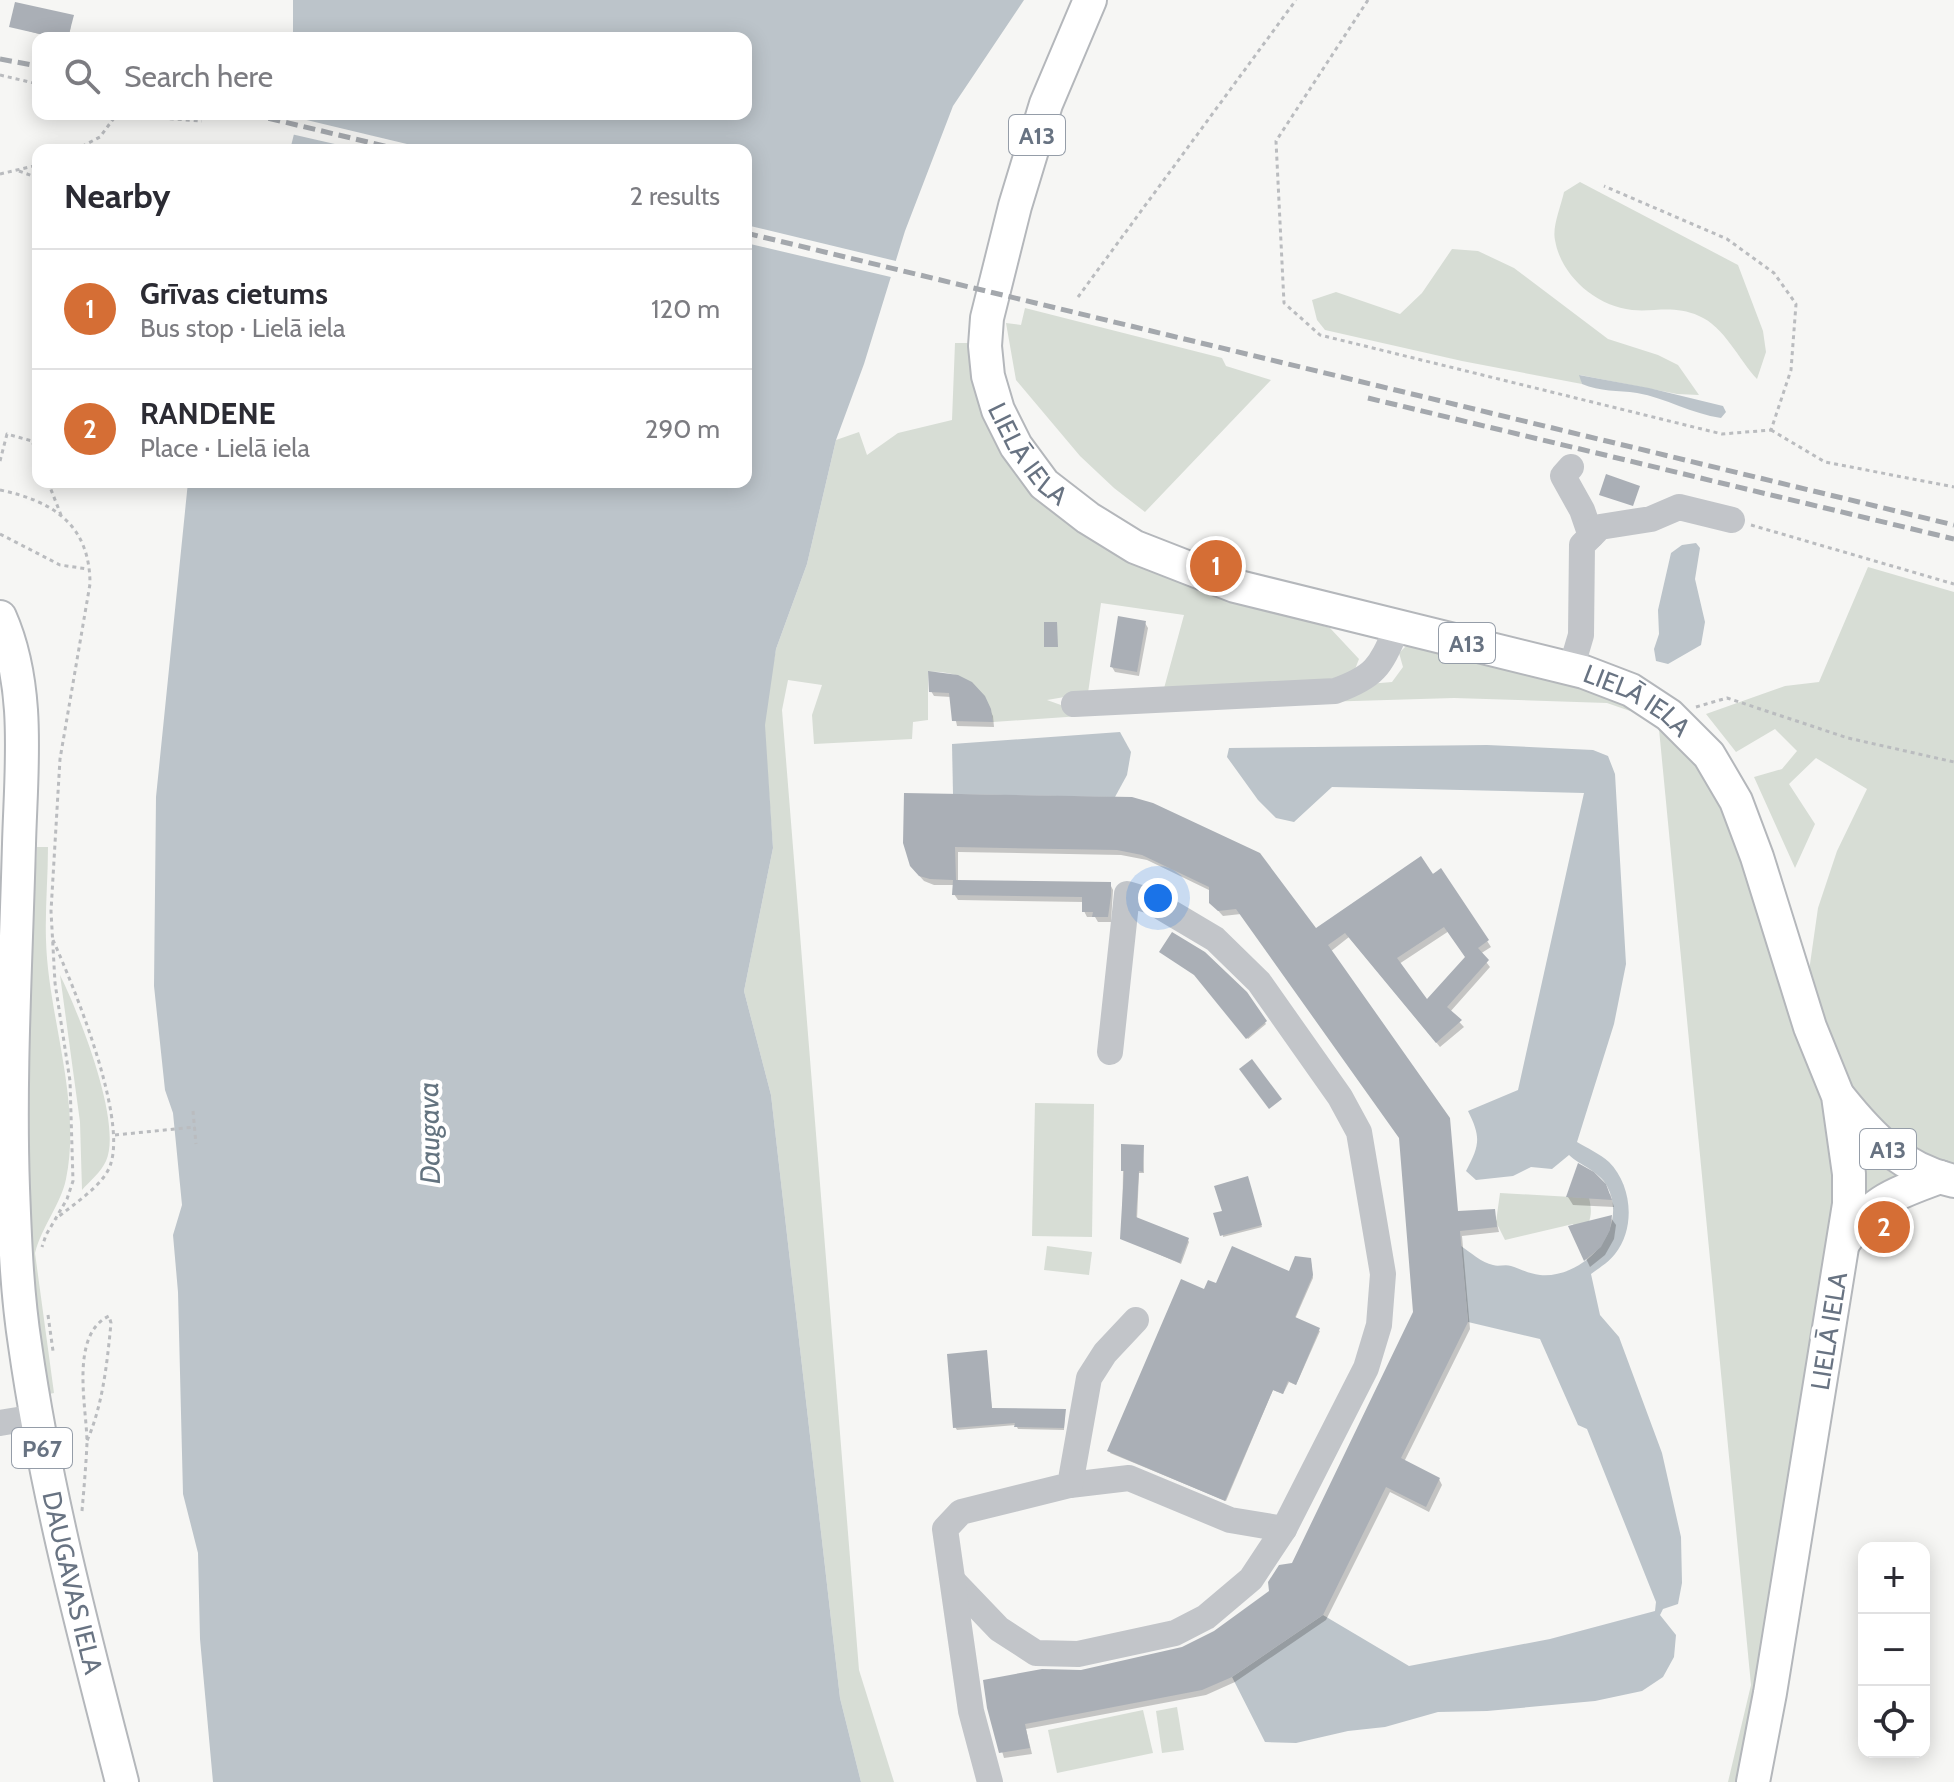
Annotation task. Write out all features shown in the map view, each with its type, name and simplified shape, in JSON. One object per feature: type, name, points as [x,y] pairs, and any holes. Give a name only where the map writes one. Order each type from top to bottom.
[{"type":"main road","name":"LIELĀ IELA","points":[[1090,0],[1046,104],[987,318],[985,346],[988,376],[998,410],[1016,446],[1044,484],[1088,518],[1135,547],[1235,586],[1571,669],[1631,690],[1669,715],[1709,755],[1736,801],[1757,857],[1810,1027],[1838,1096],[1849,1174],[1849,1204],[1753,1782]]},
{"type":"main road","name":"DAUGAVAS IELA","points":[[0,617],[12,650],[19,690],[21,758],[13,1186],[20,1305],[36,1417],[59,1531],[122,1782]]},
{"type":"main road","name":"A13","points":[[1838,1096],[1869,1135],[1905,1162],[1947,1179]]},
{"type":"main road","points":[[1844,1242],[1861,1216],[1894,1194],[1947,1179]]},
{"type":"lane","points":[[1571,467],[1563,476],[1582,510],[1591,536]]},
{"type":"lane","points":[[1571,669],[1581,635],[1582,545],[1600,527],[1651,519],[1679,507],[1732,520]]},
{"type":"lane","points":[[1074,704],[1335,691],[1363,681],[1383,659],[1398,626]]},
{"type":"lane","points":[[953,1581],[999,1629],[1036,1653],[1078,1654],[1175,1633],[1206,1617],[1251,1579],[1284,1529],[1366,1368],[1379,1325],[1383,1274],[1359,1132],[1340,1097],[1259,982],[1215,939],[1151,901],[1127,894],[1110,1052]]},
{"type":"lane","points":[[1070,1485],[1089,1378],[1105,1353],[1136,1320]]},
{"type":"lane","points":[[0,1423],[36,1417]]},
{"type":"lane","points":[[990,1782],[971,1711],[945,1529],[961,1512],[1070,1485],[1129,1478],[1230,1520],[1284,1529]]},
{"type":"path","points":[[1078,297],[1296,0]]},
{"type":"path","points":[[1368,0],[1276,141],[1284,303],[1320,335],[1722,434],[1771,430],[1825,462],[1954,487]]},
{"type":"path","points":[[0,75],[32,83]]},
{"type":"path","points":[[87,144],[100,137],[110,120]]},
{"type":"path","points":[[187,120],[202,121]]},
{"type":"path","points":[[0,174],[32,167]]},
{"type":"path","points":[[18,171],[32,176]]},
{"type":"path","points":[[1604,186],[1727,239],[1774,273],[1796,304],[1791,370],[1771,430]]},
{"type":"path","points":[[0,461],[7,434],[32,441]]},
{"type":"path","points":[[50,488],[61,515]]},
{"type":"path","points":[[0,490],[36,499],[61,515],[81,539],[90,569],[60,759],[51,911],[52,938],[55,983],[70,1081],[73,1137],[73,1181],[67,1199],[53,1222],[100,1180],[111,1165],[114,1136],[101,1068],[80,1005],[52,938]]},
{"type":"path","points":[[1732,520],[1954,584]]},
{"type":"path","points":[[0,534],[60,565],[90,569]]},
{"type":"path","points":[[1669,715],[1727,698],[1848,738],[1954,762]]},
{"type":"path","points":[[193,1111],[196,1144]]},
{"type":"path","points":[[114,1136],[195,1127]]},
{"type":"path","points":[[82,1519],[87,1441],[81,1373],[88,1342],[101,1320],[109,1316],[111,1323],[104,1388],[87,1441]]},
{"type":"shaded area","points":[[1580,182],[1738,265],[1763,331],[1766,352],[1757,379],[1724,335],[1699,316],[1681,311],[1619,307],[1593,296],[1573,277],[1559,253],[1555,229],[1564,192]]},
{"type":"shaded area","points":[[1452,249],[1478,251],[1514,268],[1608,339],[1658,355],[1678,365],[1699,395],[1677,394],[1580,375],[1582,384],[1462,361],[1325,330],[1317,320],[1312,300],[1336,292],[1400,314],[1422,293]]},
{"type":"shaded area","points":[[1025,308],[1222,358],[1226,366],[1271,380],[1145,512],[1080,456],[1016,380],[1006,323],[1021,325]]},
{"type":"shaded area","points":[[955,343],[972,343],[977,393],[1093,537],[1169,577],[1330,628],[1359,659],[1352,677],[1163,692],[1184,615],[1101,603],[1088,693],[1047,700],[1072,709],[1392,682],[1403,667],[1399,653],[1409,643],[1581,682],[1641,710],[1672,734],[1709,779],[1741,845],[1825,1111],[1836,1184],[1741,1782],[1728,1782],[1751,1685],[1659,729],[1633,712],[1607,703],[1454,698],[1254,704],[993,722],[986,700],[971,684],[952,674],[928,672],[928,720],[913,722],[912,739],[814,744],[812,715],[822,685],[788,680],[782,710],[859,1670],[894,1782],[861,1782],[840,1698],[771,1095],[744,991],[773,848],[764,725],[771,675],[776,649],[807,564],[836,440],[859,432],[867,455],[898,433],[952,420]]},
{"type":"shaded area","points":[[1868,567],[1954,592],[1954,1168],[1925,1162],[1856,1102],[1808,978],[1818,908],[1837,851],[1867,789],[1816,758],[1789,784],[1815,824],[1795,868],[1754,777],[1782,769],[1797,751],[1775,729],[1736,752],[1706,714],[1785,686],[1819,682]]},
{"type":"shaded area","points":[[37,847],[48,847],[48,969],[70,1120],[66,1179],[35,1253],[54,1393],[44,1395],[29,1267],[26,1041]]},
{"type":"shaded area","points":[[60,975],[96,1067],[109,1121],[110,1144],[106,1161],[82,1190],[80,1122]]},
{"type":"shaded area","points":[[1035,1103],[1094,1104],[1092,1237],[1032,1236]]},
{"type":"shaded area","points":[[1863,1153],[1898,1178],[1869,1197],[1859,1195],[1860,1156]]},
{"type":"shaded area","points":[[1500,1193],[1589,1198],[1590,1218],[1579,1236],[1573,1224],[1505,1240],[1496,1222]]},
{"type":"shaded area","points":[[1047,1246],[1092,1252],[1089,1275],[1044,1270]]},
{"type":"shaded area","points":[[1177,1707],[1184,1750],[1162,1753],[1156,1711]]},
{"type":"shaded area","points":[[1143,1710],[1153,1753],[1057,1773],[1048,1730]]},
{"type":"water","name":"Daugava","points":[[293,0],[1024,0],[953,106],[905,231],[864,364],[836,440],[807,564],[776,649],[765,725],[773,848],[744,991],[771,1095],[840,1698],[861,1782],[213,1782],[200,1639],[198,1553],[183,1494],[178,1292],[173,1235],[182,1205],[173,1113],[165,1090],[154,986],[156,797],[187,488],[752,488],[752,144],[292,144],[298,120],[752,120],[752,32],[293,32]]},
{"type":"water","points":[[1579,375],[1723,406],[1726,412],[1721,418],[1648,395],[1596,388],[1582,384]]},
{"type":"water","points":[[1696,543],[1700,548],[1695,579],[1705,622],[1701,645],[1668,664],[1656,661],[1654,649],[1659,634],[1658,610],[1671,553],[1682,545]]},
{"type":"water","points":[[1120,732],[1131,752],[1127,775],[1115,797],[953,794],[952,744]]},
{"type":"water","points":[[1487,745],[1593,750],[1608,756],[1615,774],[1626,964],[1614,1024],[1577,1142],[1609,1162],[1617,1171],[1627,1194],[1628,1220],[1622,1244],[1610,1260],[1591,1274],[1600,1315],[1619,1337],[1662,1453],[1681,1537],[1682,1583],[1678,1604],[1663,1609],[1660,1615],[1676,1635],[1674,1657],[1663,1677],[1642,1691],[1595,1701],[1487,1711],[1438,1712],[1385,1727],[1348,1731],[1296,1743],[1265,1742],[1232,1677],[1323,1615],[1409,1666],[1550,1639],[1655,1611],[1656,1602],[1587,1429],[1578,1425],[1540,1339],[1468,1322],[1461,1246],[1489,1264],[1509,1265],[1540,1275],[1556,1274],[1587,1260],[1608,1234],[1613,1202],[1607,1186],[1595,1172],[1569,1155],[1552,1169],[1531,1167],[1513,1176],[1476,1180],[1466,1171],[1477,1141],[1468,1111],[1518,1090],[1584,793],[1332,787],[1294,822],[1276,818],[1258,800],[1227,757],[1229,748]]},
{"type":"pier","points":[[293,120],[307,120],[407,144],[335,144],[291,134]]},
{"type":"pier","points":[[752,226],[900,262],[895,278],[752,244]]},
{"type":"building","points":[[15,2],[74,15],[70,32],[32,32],[9,27]]},
{"type":"building","points":[[1606,474],[1640,486],[1633,506],[1599,495]]},
{"type":"building","points":[[1118,616],[1146,621],[1137,672],[1110,667]]},
{"type":"building","points":[[1044,622],[1057,622],[1058,647],[1044,647]]},
{"type":"building","points":[[928,671],[958,675],[972,682],[985,696],[993,722],[952,721],[949,693],[929,692]]},
{"type":"building","points":[[904,793],[1132,797],[1153,803],[1260,853],[1316,928],[1421,856],[1433,874],[1441,868],[1489,940],[1478,948],[1489,960],[1447,1007],[1462,1020],[1436,1043],[1345,933],[1328,945],[1450,1118],[1458,1211],[1495,1209],[1497,1227],[1460,1231],[1468,1322],[1401,1458],[1440,1478],[1426,1507],[1386,1487],[1323,1615],[1232,1677],[1202,1690],[1025,1724],[1030,1748],[999,1753],[983,1680],[1042,1669],[1081,1670],[1182,1647],[1214,1631],[1269,1591],[1268,1582],[1279,1565],[1292,1563],[1413,1312],[1399,1138],[1236,909],[1218,911],[1209,903],[1209,887],[1142,855],[1117,850],[955,847],[956,880],[1111,882],[1108,917],[1092,917],[1093,912],[1082,912],[1082,897],[952,895],[953,880],[919,876],[910,866],[903,843]],"holes":[[[1444,927],[1465,957],[1427,999],[1397,958]]]},
{"type":"building","points":[[1172,932],[1205,952],[1247,992],[1267,1021],[1246,1039],[1194,975],[1159,952]]},
{"type":"building","points":[[1252,1059],[1282,1099],[1269,1109],[1239,1069]]},
{"type":"building","points":[[1121,1144],[1144,1145],[1136,1217],[1189,1238],[1180,1263],[1120,1239],[1124,1171],[1121,1171]]},
{"type":"building","points":[[1578,1163],[1606,1184],[1612,1200],[1566,1197]]},
{"type":"building","points":[[1248,1176],[1262,1225],[1220,1236],[1213,1213],[1222,1211],[1214,1186]]},
{"type":"building","points":[[1612,1215],[1610,1230],[1601,1247],[1584,1261],[1568,1226]]},
{"type":"building","points":[[1232,1246],[1289,1271],[1295,1256],[1311,1258],[1313,1275],[1295,1317],[1320,1328],[1296,1385],[1288,1381],[1283,1394],[1273,1390],[1225,1501],[1107,1451],[1181,1279],[1204,1289],[1208,1280],[1216,1283]]},
{"type":"building","points":[[987,1350],[992,1408],[1066,1409],[1064,1428],[1014,1427],[1015,1423],[953,1428],[947,1354]]},
{"type":"railway","points":[[0,59],[32,65]]},
{"type":"railway","points":[[276,120],[376,144]]},
{"type":"railway","points":[[752,234],[1954,525]]},
{"type":"railway","points":[[1368,398],[1954,539]]},
{"type":"place","name":"Grīvas cietums","points":[[1216,566]]},
{"type":"place","name":"RANDENE","points":[[1884,1227]]}]
